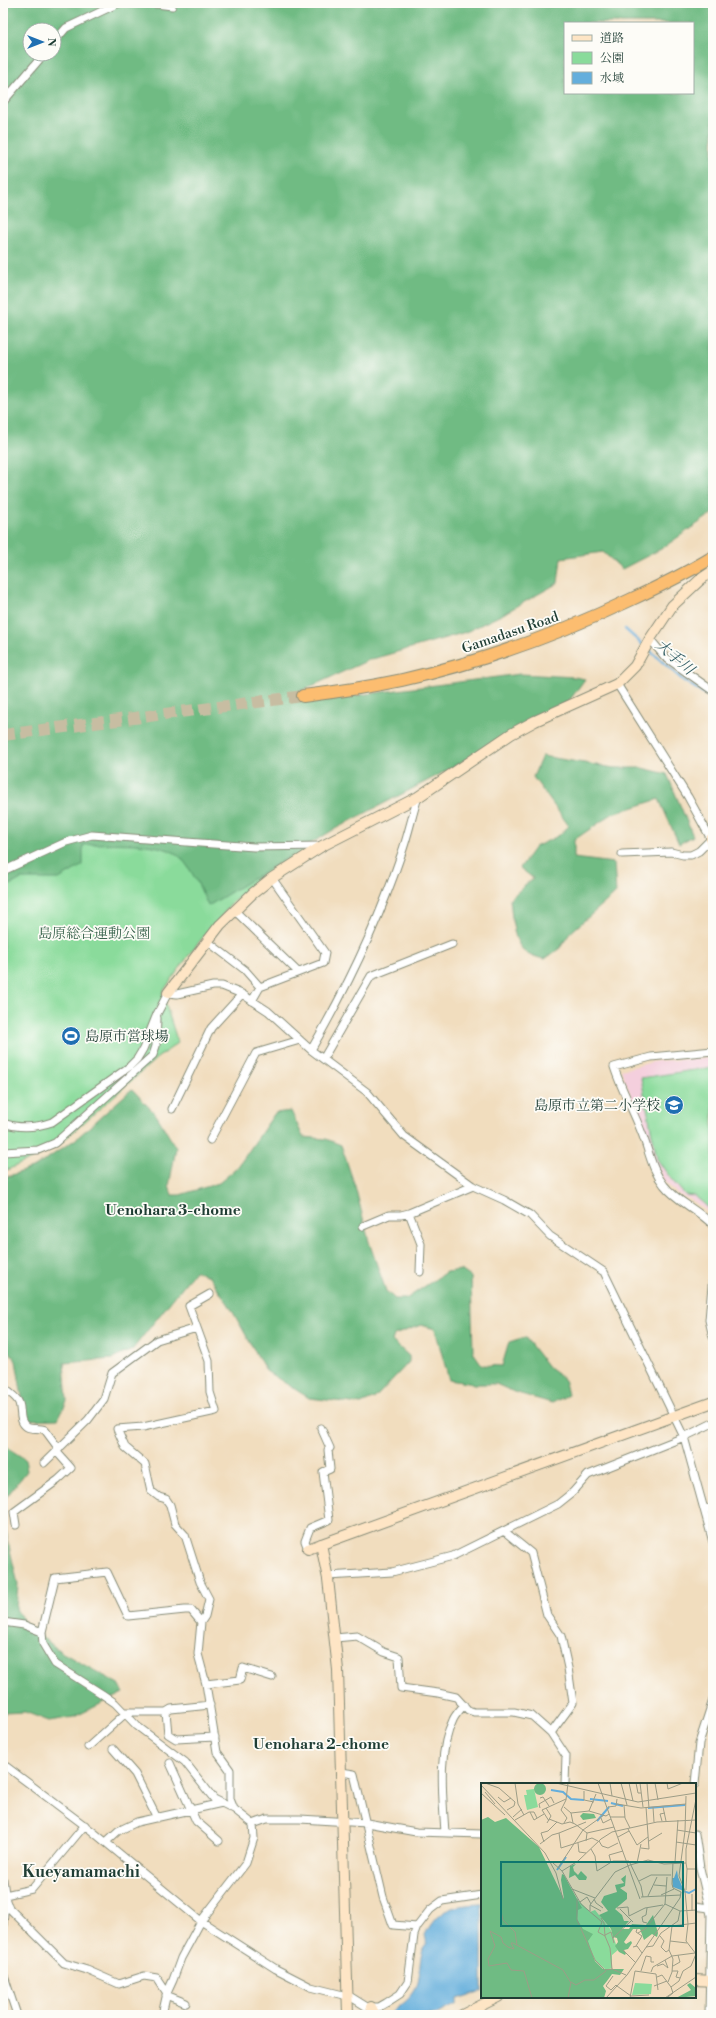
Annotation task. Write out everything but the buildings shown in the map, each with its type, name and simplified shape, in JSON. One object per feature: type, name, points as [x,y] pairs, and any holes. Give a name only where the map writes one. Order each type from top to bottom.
[{"type":"highway","name":"Gamadasu Road","points":[[303,696],[401,680],[454,667],[515,649],[590,619],[713,557]]},
{"type":"street","points":[[62,33],[66,28],[119,3]]},
{"type":"street","points":[[149,3],[172,6]]},
{"type":"street","points":[[3,102],[37,62]]},
{"type":"street","points":[[3,1123],[28,1128],[52,1122],[129,1067],[143,1049],[157,1014],[168,993],[207,941],[234,910],[272,878],[322,846],[418,797],[511,734],[535,721],[617,684],[635,666],[649,641],[672,606],[701,579],[713,571]]},
{"type":"street","points":[[649,641],[665,657],[713,690]]},
{"type":"street","points":[[617,684],[688,797],[712,841],[691,855],[682,855],[671,852],[622,854]]},
{"type":"street","points":[[311,1050],[339,1002],[364,950],[402,854],[418,797]]},
{"type":"street","points":[[3,870],[66,842],[92,835],[254,847],[322,846]]},
{"type":"street","points":[[252,1001],[260,987],[323,963],[325,953],[272,878]]},
{"type":"street","points":[[234,910],[298,972]]},
{"type":"street","points":[[207,941],[245,970],[260,987]]},
{"type":"street","points":[[323,1060],[371,976],[452,944]]},
{"type":"street","points":[[168,993],[177,994],[213,986],[222,986],[242,994],[268,1011],[323,1060],[366,1092],[404,1136],[472,1186],[504,1200],[530,1215],[550,1236],[604,1272],[684,1437],[713,1542]]},
{"type":"street","points":[[172,1109],[211,1028],[242,994]]},
{"type":"street","points":[[3,1152],[38,1150],[55,1142],[150,1059],[156,1046],[157,1014]]},
{"type":"street","points":[[210,1140],[256,1054],[300,1040]]},
{"type":"street","points":[[713,1051],[652,1057],[614,1067],[619,1082],[642,1133],[653,1167],[664,1184],[676,1198],[694,1208],[713,1224]]},
{"type":"street","points":[[363,1226],[389,1215],[409,1213],[472,1186]]},
{"type":"street","points":[[409,1213],[421,1244],[420,1272]]},
{"type":"street","points":[[713,1274],[708,1320],[713,1337]]},
{"type":"street","points":[[210,1294],[189,1306],[209,1361],[210,1392],[216,1411],[143,1427],[117,1429],[125,1447],[145,1464],[151,1491],[159,1497],[166,1499],[170,1505],[174,1524],[186,1535],[200,1582],[209,1599],[205,1616],[201,1622],[198,1654],[206,1684],[217,1752],[230,1770],[230,1799],[234,1809]]},
{"type":"street","points":[[44,1463],[88,1420],[104,1399],[112,1373],[157,1340],[197,1328]]},
{"type":"street","points":[[3,1385],[6,1390],[18,1401],[22,1422],[30,1428],[42,1428],[45,1430],[71,1468],[58,1480],[14,1512],[16,1525]]},
{"type":"street","points":[[321,1428],[330,1448],[328,1450],[330,1469],[323,1472],[329,1520],[310,1528],[305,1541],[308,1549],[713,1402]]},
{"type":"street","points":[[328,1576],[392,1572],[453,1556],[558,1504],[573,1492],[588,1475],[684,1437],[713,1423]]},
{"type":"street","points":[[704,1508],[713,1509]]},
{"type":"street","points":[[504,1531],[531,1553],[547,1615],[560,1636],[568,1668],[573,1703],[551,1733]]},
{"type":"street","points":[[322,1544],[328,1576],[338,1670],[348,2015]]},
{"type":"street","points":[[161,2015],[166,1994],[181,1958],[201,1922],[246,1862],[254,1838],[253,1824],[234,1809],[214,1799],[185,1762],[137,1726],[125,1712],[102,1694],[55,1664],[43,1644],[42,1632],[55,1578],[107,1572],[128,1616],[191,1610],[201,1622]]},
{"type":"street","points":[[3,1622],[24,1625],[42,1632]]},
{"type":"street","points":[[335,1638],[357,1636],[384,1652],[398,1657],[401,1688],[456,1697],[468,1710],[474,1712],[514,1712],[532,1716],[551,1733],[566,1756],[566,1783]]},
{"type":"street","points":[[206,1684],[240,1680],[243,1668],[272,1677]]},
{"type":"street","points":[[695,1783],[699,1743],[713,1700]]},
{"type":"street","points":[[88,1746],[125,1712],[166,1712],[171,1709],[210,1705]]},
{"type":"street","points":[[445,1833],[443,1778],[444,1754],[453,1719],[464,1705]]},
{"type":"street","points":[[166,1712],[168,1734],[176,1739],[215,1737]]},
{"type":"street","points":[[114,1748],[135,1774],[157,1818]]},
{"type":"street","points":[[3,1764],[106,1842],[201,1922],[276,1969],[297,1980],[311,1987],[347,1996],[373,2011],[400,1994],[408,1982],[412,1950],[417,1927],[430,1910],[442,1902],[481,1895]]},
{"type":"street","points":[[170,1764],[196,1820],[219,1840]]},
{"type":"street","points":[[341,1772],[354,1774],[367,1823],[383,1897],[393,1925],[417,1927]]},
{"type":"street","points":[[106,1842],[118,1831],[137,1822],[222,1803]]},
{"type":"street","points":[[253,1824],[267,1819],[367,1823],[410,1831],[481,1834]]},
{"type":"street","points":[[6,1901],[32,1889],[84,1825]]},
{"type":"street","points":[[696,1841],[700,1868],[710,1908],[712,1931],[709,2015]]},
{"type":"street","points":[[3,1879],[6,1901],[3,1926]]},
{"type":"street","points":[[6,1901],[64,1963],[87,1970],[119,1984],[144,1976],[156,1978],[166,1994],[186,2003]]},
{"type":"street","points":[[696,1906],[710,1908]]},
{"type":"street","points":[[3,1973],[17,2015]]},
{"type":"street","points":[[696,1980],[711,1981]]},
{"type":"street","points":[[462,2015],[496,1998]]},
{"type":"shaded area","name":"島原市立第二小学校","points":[[713,1058],[713,1216],[692,1200],[679,1195],[665,1182],[654,1163],[648,1139],[621,1070],[657,1061]]},
{"type":"green space","points":[[3,3],[713,3],[713,513],[661,549],[622,569],[603,552],[561,558],[558,583],[503,614],[466,632],[369,660],[296,693],[306,702],[520,674],[575,677],[585,679],[569,701],[448,770],[333,830],[208,906],[200,887],[181,858],[173,852],[149,845],[120,843],[83,845],[83,865],[59,879],[21,879],[3,889]]},
{"type":"green space","points":[[542,756],[614,768],[642,768],[667,774],[693,836],[679,844],[659,799],[612,814],[574,840],[574,858],[614,863],[616,893],[570,933],[560,948],[545,959],[538,958],[524,951],[517,941],[510,899],[533,878],[520,868],[535,847],[558,836],[569,826],[533,777]]},
{"type":"green space","name":"島原総合運動公園","points":[[91,841],[306,849],[234,901],[194,948],[162,993],[178,1043],[157,1058],[56,1147],[3,1172],[3,876]]},
{"type":"green space","name":"島原市立第二小学校","points":[[713,1067],[713,1209],[711,1210],[695,1196],[685,1195],[671,1179],[657,1159],[641,1078]]},
{"type":"green space","points":[[132,1089],[157,1116],[176,1148],[169,1186],[172,1195],[180,1195],[219,1183],[237,1168],[275,1113],[291,1111],[303,1137],[326,1139],[341,1145],[355,1186],[369,1242],[386,1291],[395,1299],[406,1299],[446,1272],[461,1270],[471,1277],[473,1352],[482,1365],[502,1366],[509,1342],[525,1337],[549,1368],[564,1379],[568,1395],[552,1403],[514,1392],[496,1384],[474,1384],[449,1380],[435,1329],[421,1325],[394,1335],[392,1341],[409,1356],[409,1362],[375,1398],[361,1404],[309,1398],[266,1371],[229,1305],[209,1276],[195,1271],[132,1350],[112,1359],[64,1363],[67,1401],[58,1419],[26,1420],[16,1361],[5,1344],[3,1344],[3,1178],[35,1167],[76,1139]]},
{"type":"green space","points":[[3,1445],[25,1459],[27,1471],[3,1501]]},
{"type":"green space","points":[[3,1508],[8,1542],[18,1584],[16,1609],[25,1623],[61,1652],[117,1683],[123,1693],[74,1717],[49,1721],[25,1712],[3,1713]]},
{"type":"water","points":[[481,1904],[481,1991],[457,1999],[457,2004],[436,2015],[389,2015],[409,1999],[415,1991],[422,1953],[427,1944],[425,1935],[430,1926],[441,1914],[463,1905]]},
{"type":"waterway","name":"大手川","points":[[625,629],[643,645]]},
{"type":"waterway","name":"大手川","points":[[648,649],[684,681],[713,699]]},
{"type":"tunnel","points":[[3,735],[303,696]]},
{"type":"place","name":"島原市営球場","points":[[71,1036]]},
{"type":"place","name":"島原市立第二小学校","points":[[674,1105]]},
{"type":"district","name":"Uenohara 3-chome","points":[[173,1210]]},
{"type":"district","name":"Uenohara 2-chome","points":[[321,1744]]},
{"type":"district","name":"Kueyamamachi","points":[[81,1871]]}]
